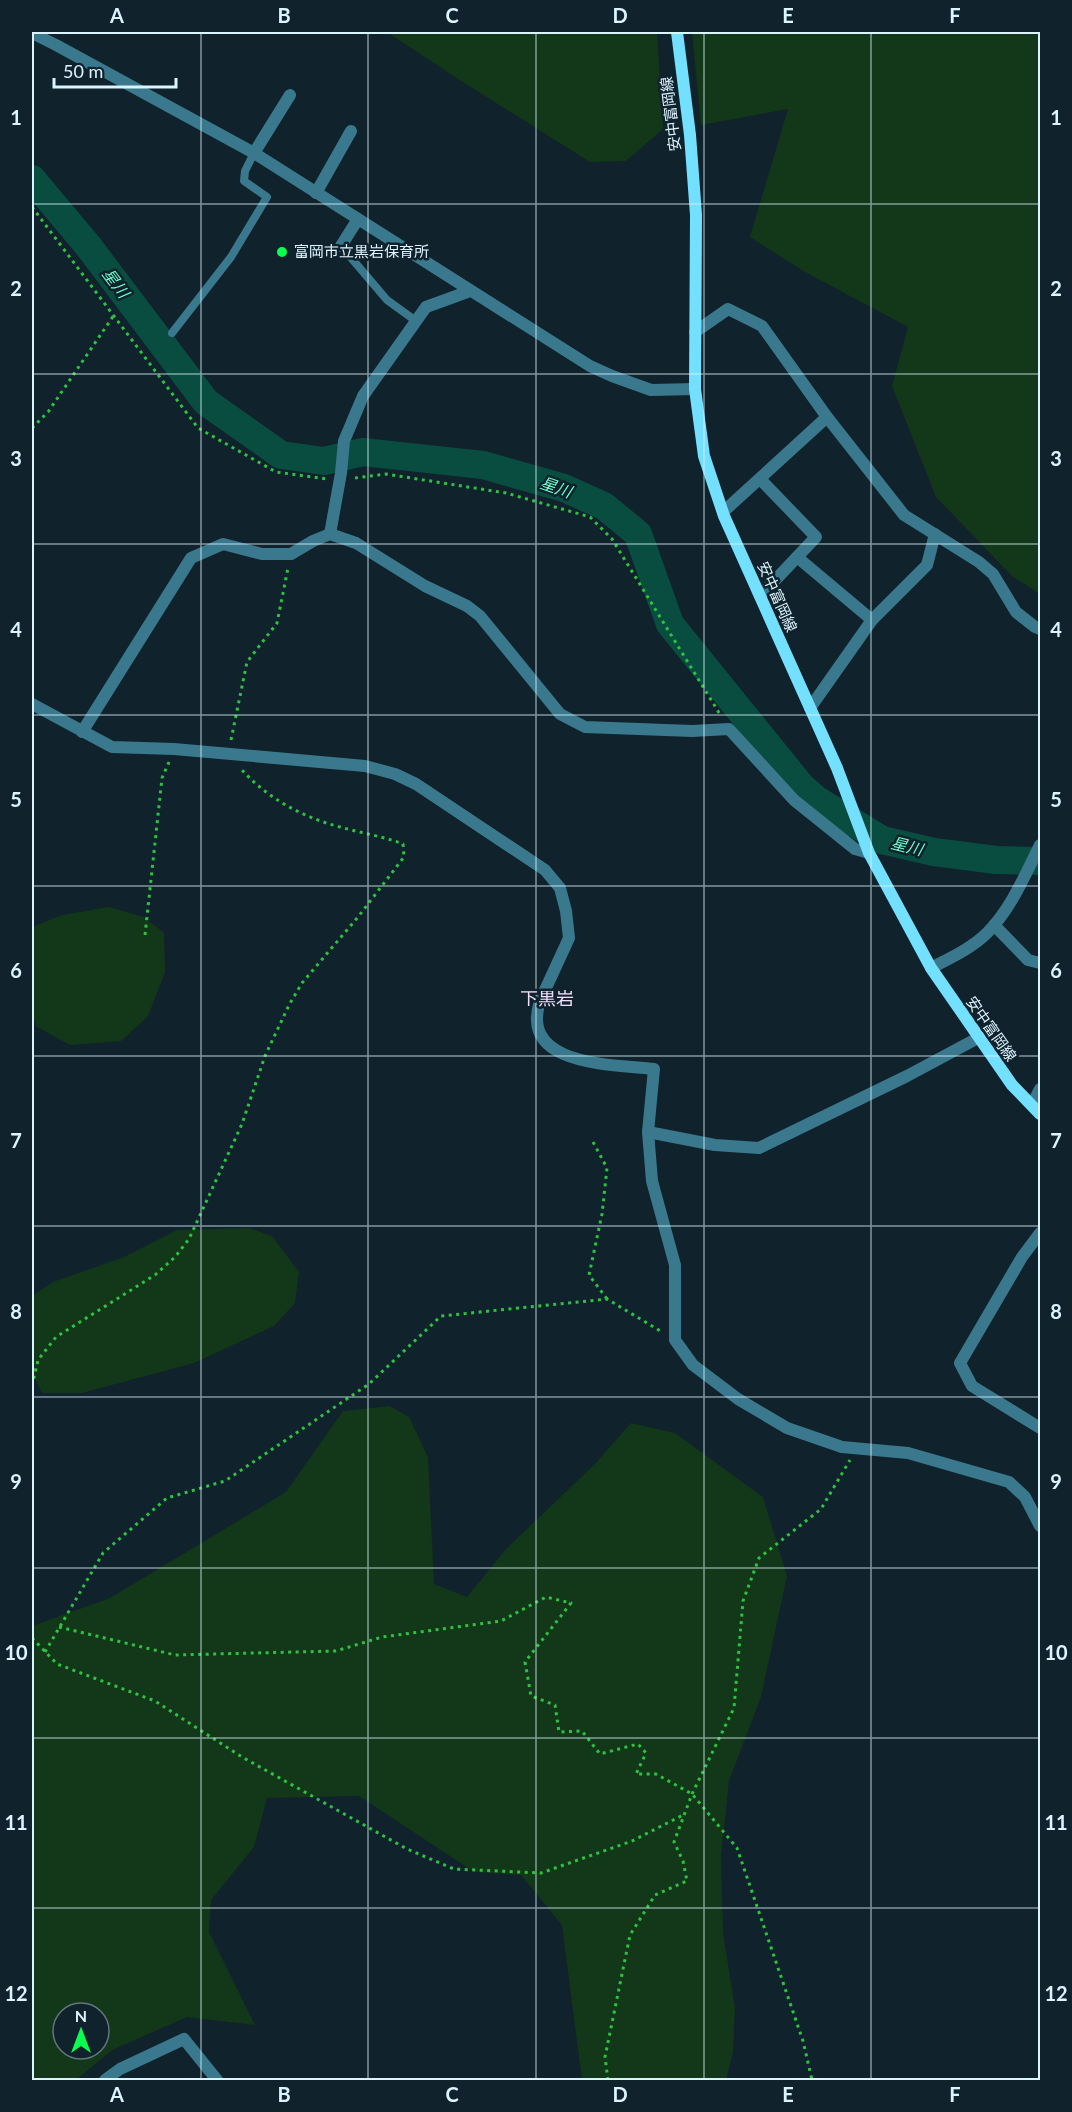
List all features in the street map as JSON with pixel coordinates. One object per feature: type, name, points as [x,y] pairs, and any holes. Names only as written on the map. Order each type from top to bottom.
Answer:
[{"type":"main road","name":"安中富岡線","points":[[677,32],[690,135],[696,215],[695,389],[704,456],[723,512],[837,768],[868,849],[931,968],[1012,1085],[1036,1110]]},
{"type":"street","points":[[32,33],[254,153],[591,366],[651,390],[695,389]]},
{"type":"street","points":[[254,153],[290,95]]},
{"type":"street","points":[[316,193],[351,131]]},
{"type":"street","points":[[340,246],[358,219]]},
{"type":"street","points":[[330,534],[344,441],[363,396],[426,307],[470,291]]},
{"type":"street","points":[[695,332],[728,309],[762,326],[827,417],[904,515],[986,568],[993,574],[1016,612],[1041,629]]},
{"type":"street","points":[[723,512],[827,417]]},
{"type":"street","points":[[760,479],[816,537],[760,596]]},
{"type":"street","points":[[82,732],[191,558],[223,544],[262,554],[291,554],[313,540],[330,534],[356,543],[424,586],[467,606],[480,616],[560,714],[585,727],[692,731],[729,729],[794,800],[855,849],[868,849]]},
{"type":"street","points":[[810,708],[872,620],[927,565],[935,534]]},
{"type":"street","points":[[797,557],[872,620]]},
{"type":"street","points":[[32,704],[112,747],[174,749],[365,766],[395,774],[416,784],[545,870],[560,888],[570,938],[540,1001],[538,1029],[550,1046],[560,1054],[577,1060],[654,1069],[648,1132],[652,1181],[675,1265],[675,1340],[693,1365],[738,1400],[787,1428],[842,1447],[908,1453],[1009,1482],[1025,1497],[1041,1526]]},
{"type":"street","points":[[931,968],[986,934],[1003,914],[1041,845]]},
{"type":"street","points":[[994,925],[1028,960],[1041,963]]},
{"type":"street","points":[[648,1132],[716,1145],[759,1148],[907,1076],[978,1038]]},
{"type":"street","points":[[1036,1110],[1041,1089]]},
{"type":"street","points":[[1040,1428],[972,1386],[960,1363],[1022,1257],[1041,1233]]},
{"type":"street","points":[[114,2078],[120,2068],[184,2039],[217,2080]]},
{"type":"lane","points":[[172,333],[231,257],[267,197],[244,182],[245,171],[254,153]]},
{"type":"lane","points":[[340,246],[387,300],[416,321]]},
{"type":"path","points":[[32,207],[198,428],[276,472],[340,477],[386,474],[506,494],[590,517],[612,539],[729,729]]},
{"type":"path","points":[[32,428],[48,412],[114,315]]},
{"type":"path","points":[[32,1386],[38,1360],[56,1337],[155,1275],[176,1257],[189,1239],[242,1124],[265,1056],[289,1005],[302,983],[358,917],[404,857],[403,844],[337,826],[284,806],[253,783],[229,754],[247,662],[278,623],[291,554]]},
{"type":"path","points":[[145,935],[162,778],[174,749]]},
{"type":"path","points":[[593,1142],[607,1168],[602,1214],[589,1275],[607,1299],[675,1340]]},
{"type":"path","points":[[45,1652],[103,1553],[167,1498],[225,1481],[369,1384],[441,1316],[607,1299]]},
{"type":"path","points":[[608,2080],[605,2057],[630,1935],[655,1895],[687,1881],[683,1861],[674,1842],[692,1794],[734,1708],[743,1601],[759,1558],[821,1509],[857,1448]]},
{"type":"path","points":[[59,1627],[175,1655],[336,1651],[382,1637],[501,1621],[546,1597],[571,1603],[525,1662],[531,1696],[555,1705],[559,1732],[582,1731],[600,1754],[638,1744],[646,1753],[636,1774],[656,1774],[692,1794],[737,1848],[803,2041],[812,2080]]},
{"type":"path","points":[[32,1638],[57,1664],[155,1701],[242,1757],[407,1849],[454,1869],[541,1873],[632,1841],[685,1814]]},
{"type":"green space","points":[[387,32],[657,32],[663,129],[626,161],[590,162]]},
{"type":"green space","points":[[692,32],[1040,32],[1040,594],[1012,576],[936,497],[892,386],[908,327],[805,272],[750,237],[788,109],[701,125]]},
{"type":"green space","points":[[109,907],[144,917],[164,933],[165,972],[148,1016],[121,1041],[70,1045],[37,1027],[32,1015],[32,927],[62,915]]},
{"type":"green space","points":[[249,1228],[272,1236],[299,1272],[295,1303],[274,1326],[194,1363],[82,1393],[42,1393],[32,1373],[32,1296],[53,1282],[124,1257],[177,1230]]},
{"type":"green space","points":[[390,1406],[409,1417],[428,1457],[434,1584],[467,1597],[506,1549],[595,1464],[631,1423],[675,1433],[763,1497],[787,1576],[761,1697],[729,1781],[721,1856],[723,1932],[735,2009],[733,2052],[726,2080],[582,2080],[562,1925],[521,1875],[474,1872],[359,1796],[267,1798],[254,1847],[211,1900],[209,1932],[255,2025],[187,2017],[111,2051],[111,2001],[51,2001],[51,2061],[99,2061],[76,2080],[32,2080],[32,1626],[110,1598],[286,1492],[343,1411]]},
{"type":"waterway","name":"星川","points":[[32,179],[89,247],[206,402],[281,455],[324,461],[363,452],[483,465],[564,488],[604,506],[638,534],[670,624],[801,786],[817,800],[882,840],[934,852],[996,860],[1040,861]]},
{"type":"place","name":"富岡市立黒岩保育所","points":[[282,252]]},
{"type":"district","name":"下黒岩","points":[[547,999]]}]
